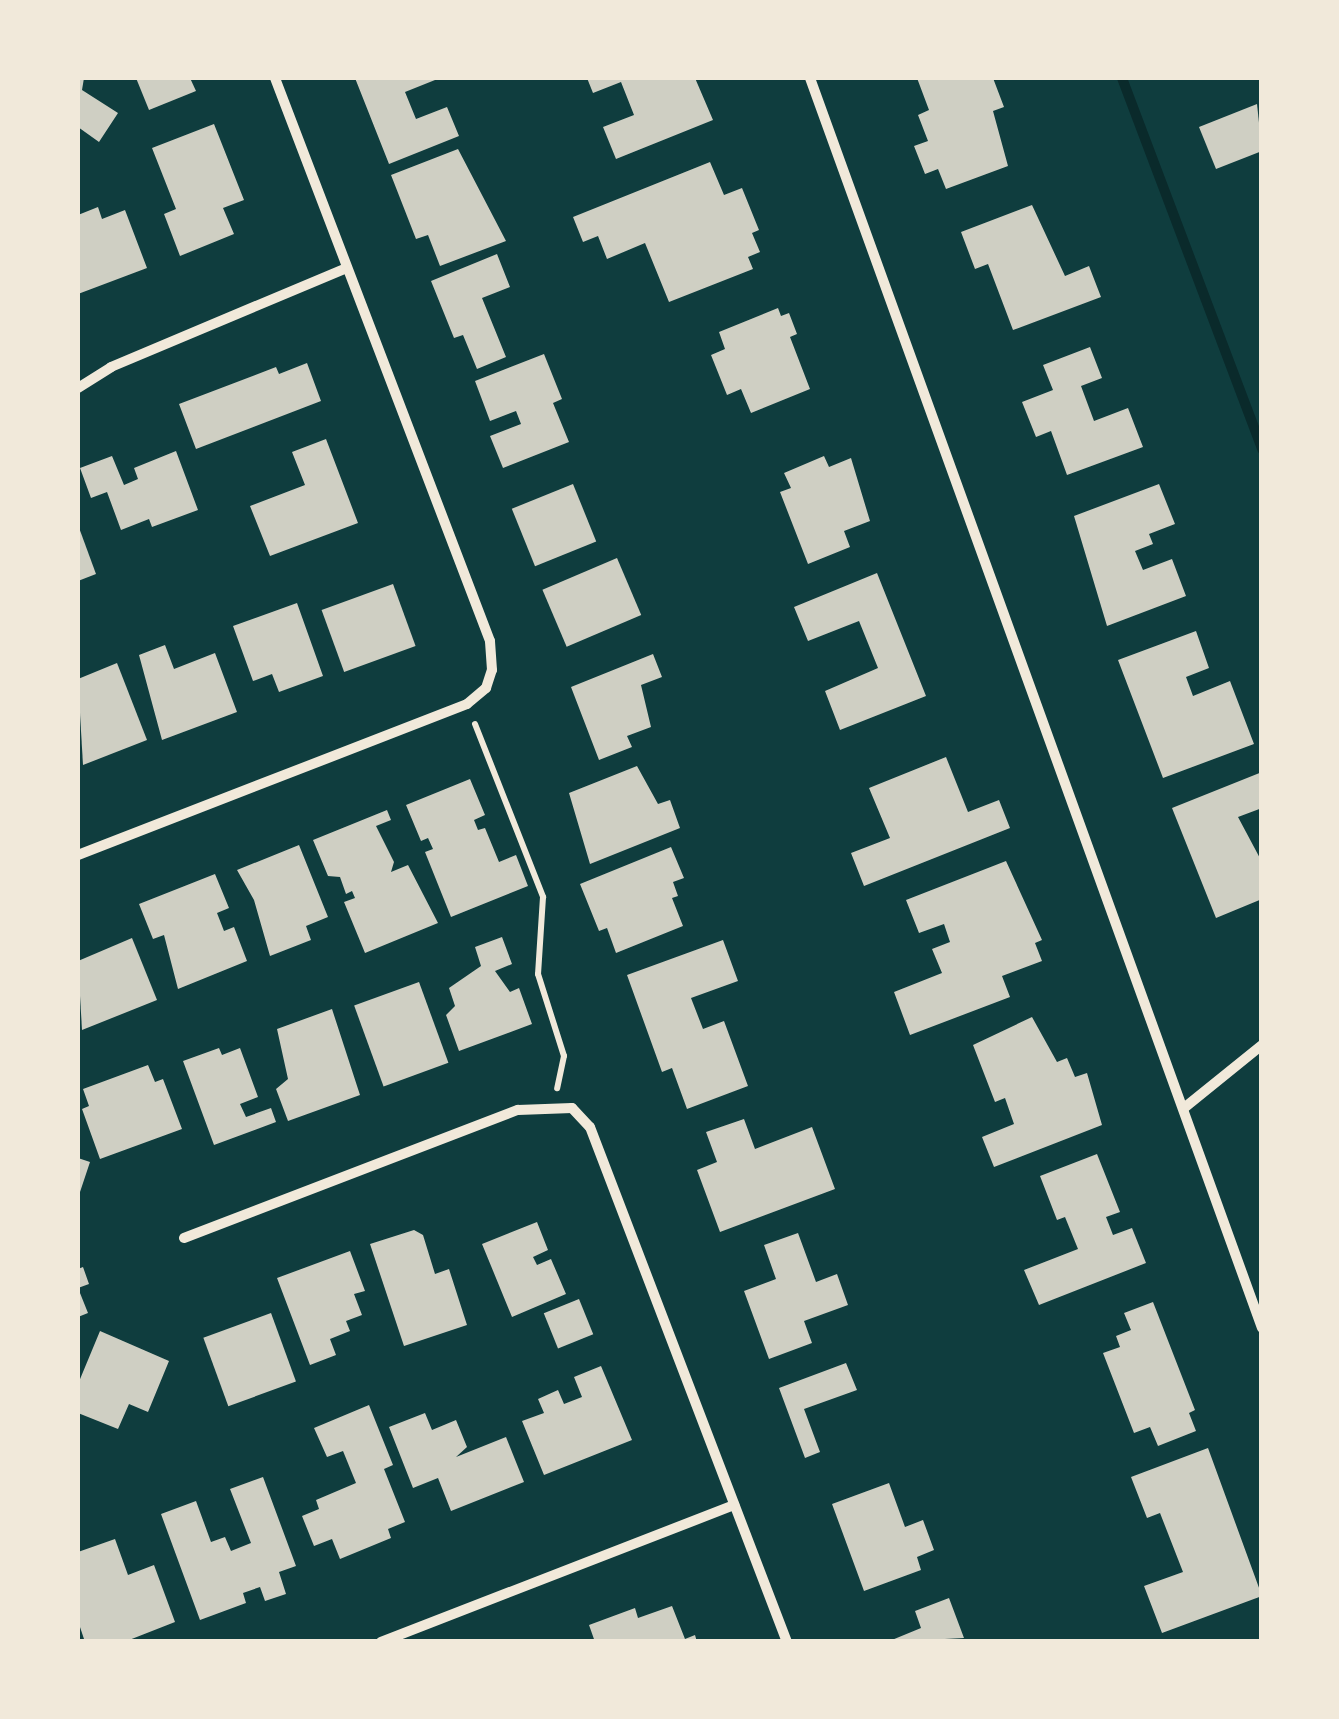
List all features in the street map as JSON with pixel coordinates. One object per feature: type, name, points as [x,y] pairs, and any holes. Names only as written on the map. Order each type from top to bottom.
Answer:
[{"type":"street","points":[[78,855],[467,704],[486,688],[490,641],[275,78]]},
{"type":"street","points":[[810,78],[1262,1328]]},
{"type":"street","points":[[78,388],[110,367],[347,268]]},
{"type":"street","points":[[1184,1108],[1262,1046]]},
{"type":"street","points":[[184,1238],[518,1110],[554,1104],[572,1108],[590,1127],[787,1642]]},
{"type":"street","points":[[381,1642],[734,1505]]},
{"type":"path","points":[[467,704],[543,897],[538,974],[564,1056],[554,1104]]},
{"type":"building","points":[[78,78],[84,78],[82,90],[118,113],[99,142],[78,127]]},
{"type":"building","points":[[136,78],[190,78],[196,91],[149,110]]},
{"type":"building","points":[[355,78],[440,78],[405,92],[416,119],[447,107],[459,136],[389,164]]},
{"type":"building","points":[[587,78],[695,78],[713,120],[616,159],[603,127],[634,115],[621,82],[593,93]]},
{"type":"building","points":[[917,78],[993,78],[1004,107],[993,111],[1008,166],[946,189],[938,169],[925,174],[914,146],[928,141],[918,115],[929,110]]},
{"type":"building","points":[[1257,104],[1262,151],[1216,169],[1199,127]]},
{"type":"building","points":[[214,124],[244,200],[223,208],[234,234],[180,256],[164,214],[176,209],[152,148]]},
{"type":"building","points":[[458,149],[506,241],[440,266],[428,235],[416,239],[391,175]]},
{"type":"building","points":[[710,162],[724,195],[742,188],[759,230],[752,233],[760,252],[748,257],[753,269],[669,302],[645,243],[607,259],[598,236],[583,242],[573,217]]},
{"type":"building","points":[[1032,205],[1065,276],[1089,266],[1101,297],[1013,330],[988,264],[975,269],[961,232]]},
{"type":"building","points":[[98,207],[102,219],[125,210],[147,268],[78,294],[78,215]]},
{"type":"building","points":[[497,254],[510,287],[482,298],[506,357],[477,369],[463,335],[454,338],[431,281]]},
{"type":"building","points":[[778,308],[781,316],[789,313],[797,334],[790,337],[810,389],[751,413],[741,389],[727,395],[711,355],[725,349],[719,332]]},
{"type":"building","points":[[1090,347],[1102,378],[1081,386],[1094,421],[1128,408],[1143,447],[1067,475],[1051,431],[1036,437],[1022,402],[1053,390],[1043,365]]},
{"type":"building","points":[[544,354],[562,399],[553,403],[569,442],[503,468],[490,436],[521,424],[516,411],[490,421],[475,381]]},
{"type":"building","points":[[307,363],[321,401],[196,449],[179,404],[276,367],[279,374]]},
{"type":"building","points":[[326,439],[358,523],[270,556],[250,506],[305,485],[292,452]]},
{"type":"building","points":[[176,451],[198,510],[152,527],[149,519],[121,530],[107,492],[91,498],[80,468],[112,456],[124,485],[138,479],[134,468]]},
{"type":"building","points":[[824,456],[829,467],[851,458],[870,521],[844,531],[850,547],[808,564],[780,492],[791,488],[784,473]]},
{"type":"building","points":[[573,484],[596,541],[535,566],[512,509]]},
{"type":"building","points":[[1159,484],[1175,524],[1149,534],[1153,544],[1135,551],[1143,570],[1172,559],[1186,596],[1107,626],[1074,516]]},
{"type":"building","points":[[78,525],[96,574],[78,581]]},
{"type":"building","points":[[617,558],[641,615],[567,647],[542,590]]},
{"type":"building","points":[[877,573],[926,696],[840,730],[825,691],[878,668],[859,621],[808,641],[794,607]]},
{"type":"building","points":[[393,584],[416,646],[344,672],[322,610]]},
{"type":"building","points":[[297,603],[323,676],[279,692],[272,674],[253,681],[233,626]]},
{"type":"building","points":[[1196,631],[1209,668],[1186,677],[1193,696],[1230,681],[1254,744],[1163,778],[1118,660]]},
{"type":"building","points":[[165,645],[174,669],[215,653],[237,712],[162,740],[139,655]]},
{"type":"building","points":[[653,654],[662,677],[641,685],[651,727],[627,736],[632,747],[599,760],[571,687]]},
{"type":"building","points":[[117,663],[147,740],[83,765],[78,679]]},
{"type":"building","points":[[946,757],[968,812],[999,800],[1010,828],[864,886],[851,853],[890,838],[869,788]]},
{"type":"building","points":[[637,766],[658,804],[670,800],[680,828],[590,864],[569,793]]},
{"type":"building","points":[[1262,772],[1262,808],[1238,817],[1262,862],[1262,899],[1216,918],[1172,808]]},
{"type":"building","points":[[470,779],[485,815],[474,820],[478,830],[485,828],[499,862],[516,855],[528,886],[451,917],[425,852],[433,849],[428,838],[421,841],[406,805]]},
{"type":"building","points":[[387,810],[391,820],[376,826],[394,862],[391,872],[408,865],[438,923],[365,953],[344,902],[355,898],[352,891],[346,894],[340,877],[328,876],[313,840]]},
{"type":"building","points":[[299,845],[328,917],[306,926],[311,940],[270,956],[254,900],[237,870]]},
{"type":"building","points":[[671,847],[684,878],[673,882],[678,896],[672,898],[683,926],[616,953],[607,928],[599,931],[580,884]]},
{"type":"building","points":[[1006,861],[1042,940],[1035,943],[1042,961],[1002,976],[1010,997],[910,1035],[894,992],[942,973],[932,949],[950,942],[944,924],[919,933],[906,900]]},
{"type":"building","points":[[215,874],[229,908],[217,913],[224,931],[234,927],[247,961],[178,989],[164,935],[153,939],[139,904]]},
{"type":"building","points":[[502,937],[512,964],[495,971],[510,992],[519,988],[532,1024],[459,1051],[446,1015],[455,1006],[449,988],[481,966],[475,947]]},
{"type":"building","points":[[132,938],[157,1000],[82,1030],[78,961]]},
{"type":"building","points":[[723,940],[738,981],[691,998],[703,1029],[724,1021],[748,1086],[687,1109],[672,1068],[662,1072],[627,975]]},
{"type":"building","points":[[419,982],[448,1063],[384,1086],[354,1006]]},
{"type":"building","points":[[332,1009],[360,1095],[288,1121],[276,1089],[288,1079],[277,1029]]},
{"type":"building","points":[[1032,1017],[1057,1062],[1067,1058],[1075,1077],[1087,1073],[1102,1125],[994,1167],[982,1137],[1014,1124],[1005,1098],[995,1102],[973,1045]]},
{"type":"building","points":[[219,1048],[222,1055],[240,1048],[258,1097],[240,1104],[246,1117],[271,1108],[276,1122],[214,1145],[183,1061]]},
{"type":"building","points":[[148,1065],[155,1082],[163,1079],[182,1129],[100,1159],[82,1109],[89,1106],[83,1089]]},
{"type":"building","points":[[744,1119],[755,1149],[812,1127],[835,1189],[720,1232],[697,1170],[717,1162],[706,1132]]},
{"type":"building","points":[[1097,1154],[1120,1212],[1106,1217],[1113,1235],[1132,1228],[1146,1263],[1039,1305],[1024,1270],[1078,1249],[1065,1217],[1057,1220],[1040,1176]]},
{"type":"building","points":[[78,1158],[90,1162],[78,1198]]},
{"type":"building","points":[[537,1222],[548,1250],[533,1257],[537,1265],[551,1259],[566,1294],[512,1317],[482,1244]]},
{"type":"building","points":[[414,1230],[423,1235],[435,1274],[449,1269],[467,1325],[404,1346],[370,1244]]},
{"type":"building","points":[[798,1233],[816,1282],[837,1274],[848,1305],[804,1321],[812,1343],[769,1359],[744,1291],[776,1279],[764,1245]]},
{"type":"building","points":[[350,1251],[365,1291],[354,1294],[362,1315],[346,1321],[350,1331],[330,1339],[336,1355],[310,1365],[277,1278]]},
{"type":"building","points":[[83,1267],[89,1284],[78,1288],[78,1269]]},
{"type":"building","points":[[78,1288],[88,1313],[78,1317]]},
{"type":"building","points":[[579,1299],[593,1334],[558,1348],[544,1313]]},
{"type":"building","points":[[1153,1302],[1195,1410],[1189,1413],[1196,1431],[1158,1446],[1150,1427],[1134,1433],[1103,1353],[1120,1347],[1116,1336],[1131,1330],[1124,1313]]},
{"type":"building","points":[[271,1313],[296,1382],[228,1406],[203,1338]]},
{"type":"building","points":[[100,1331],[169,1361],[148,1412],[129,1404],[118,1429],[78,1413],[78,1384]]},
{"type":"building","points":[[846,1363],[857,1390],[804,1409],[820,1452],[805,1458],[779,1388]]},
{"type":"building","points":[[601,1366],[632,1440],[544,1475],[522,1421],[544,1413],[538,1399],[558,1390],[564,1404],[582,1397],[574,1377]]},
{"type":"building","points":[[369,1405],[393,1465],[384,1469],[405,1522],[388,1529],[391,1538],[340,1559],[332,1539],[314,1546],[302,1516],[319,1509],[316,1500],[356,1483],[343,1451],[327,1457],[314,1428]]},
{"type":"building","points":[[425,1413],[432,1430],[456,1420],[467,1447],[456,1457],[506,1437],[524,1482],[451,1511],[438,1478],[413,1488],[389,1427]]},
{"type":"building","points":[[1208,1448],[1262,1596],[1162,1633],[1144,1586],[1183,1572],[1160,1513],[1147,1518],[1131,1477]]},
{"type":"building","points":[[263,1477],[296,1566],[279,1572],[286,1594],[265,1601],[260,1587],[243,1593],[246,1603],[200,1620],[161,1514],[196,1501],[211,1542],[225,1537],[231,1551],[251,1543],[230,1489]]},
{"type":"building","points":[[889,1483],[905,1527],[923,1520],[934,1550],[917,1557],[921,1570],[864,1591],[832,1504]]},
{"type":"building","points":[[115,1539],[128,1575],[154,1565],[175,1622],[124,1642],[85,1642],[78,1621],[78,1552]]},
{"type":"building","points":[[949,1598],[964,1638],[887,1642],[921,1628],[915,1611]]},
{"type":"building","points":[[672,1606],[685,1639],[695,1635],[697,1642],[595,1642],[589,1625],[635,1608],[638,1618]]},
{"type":"waterway","points":[[1122,78],[1262,449]]}]
